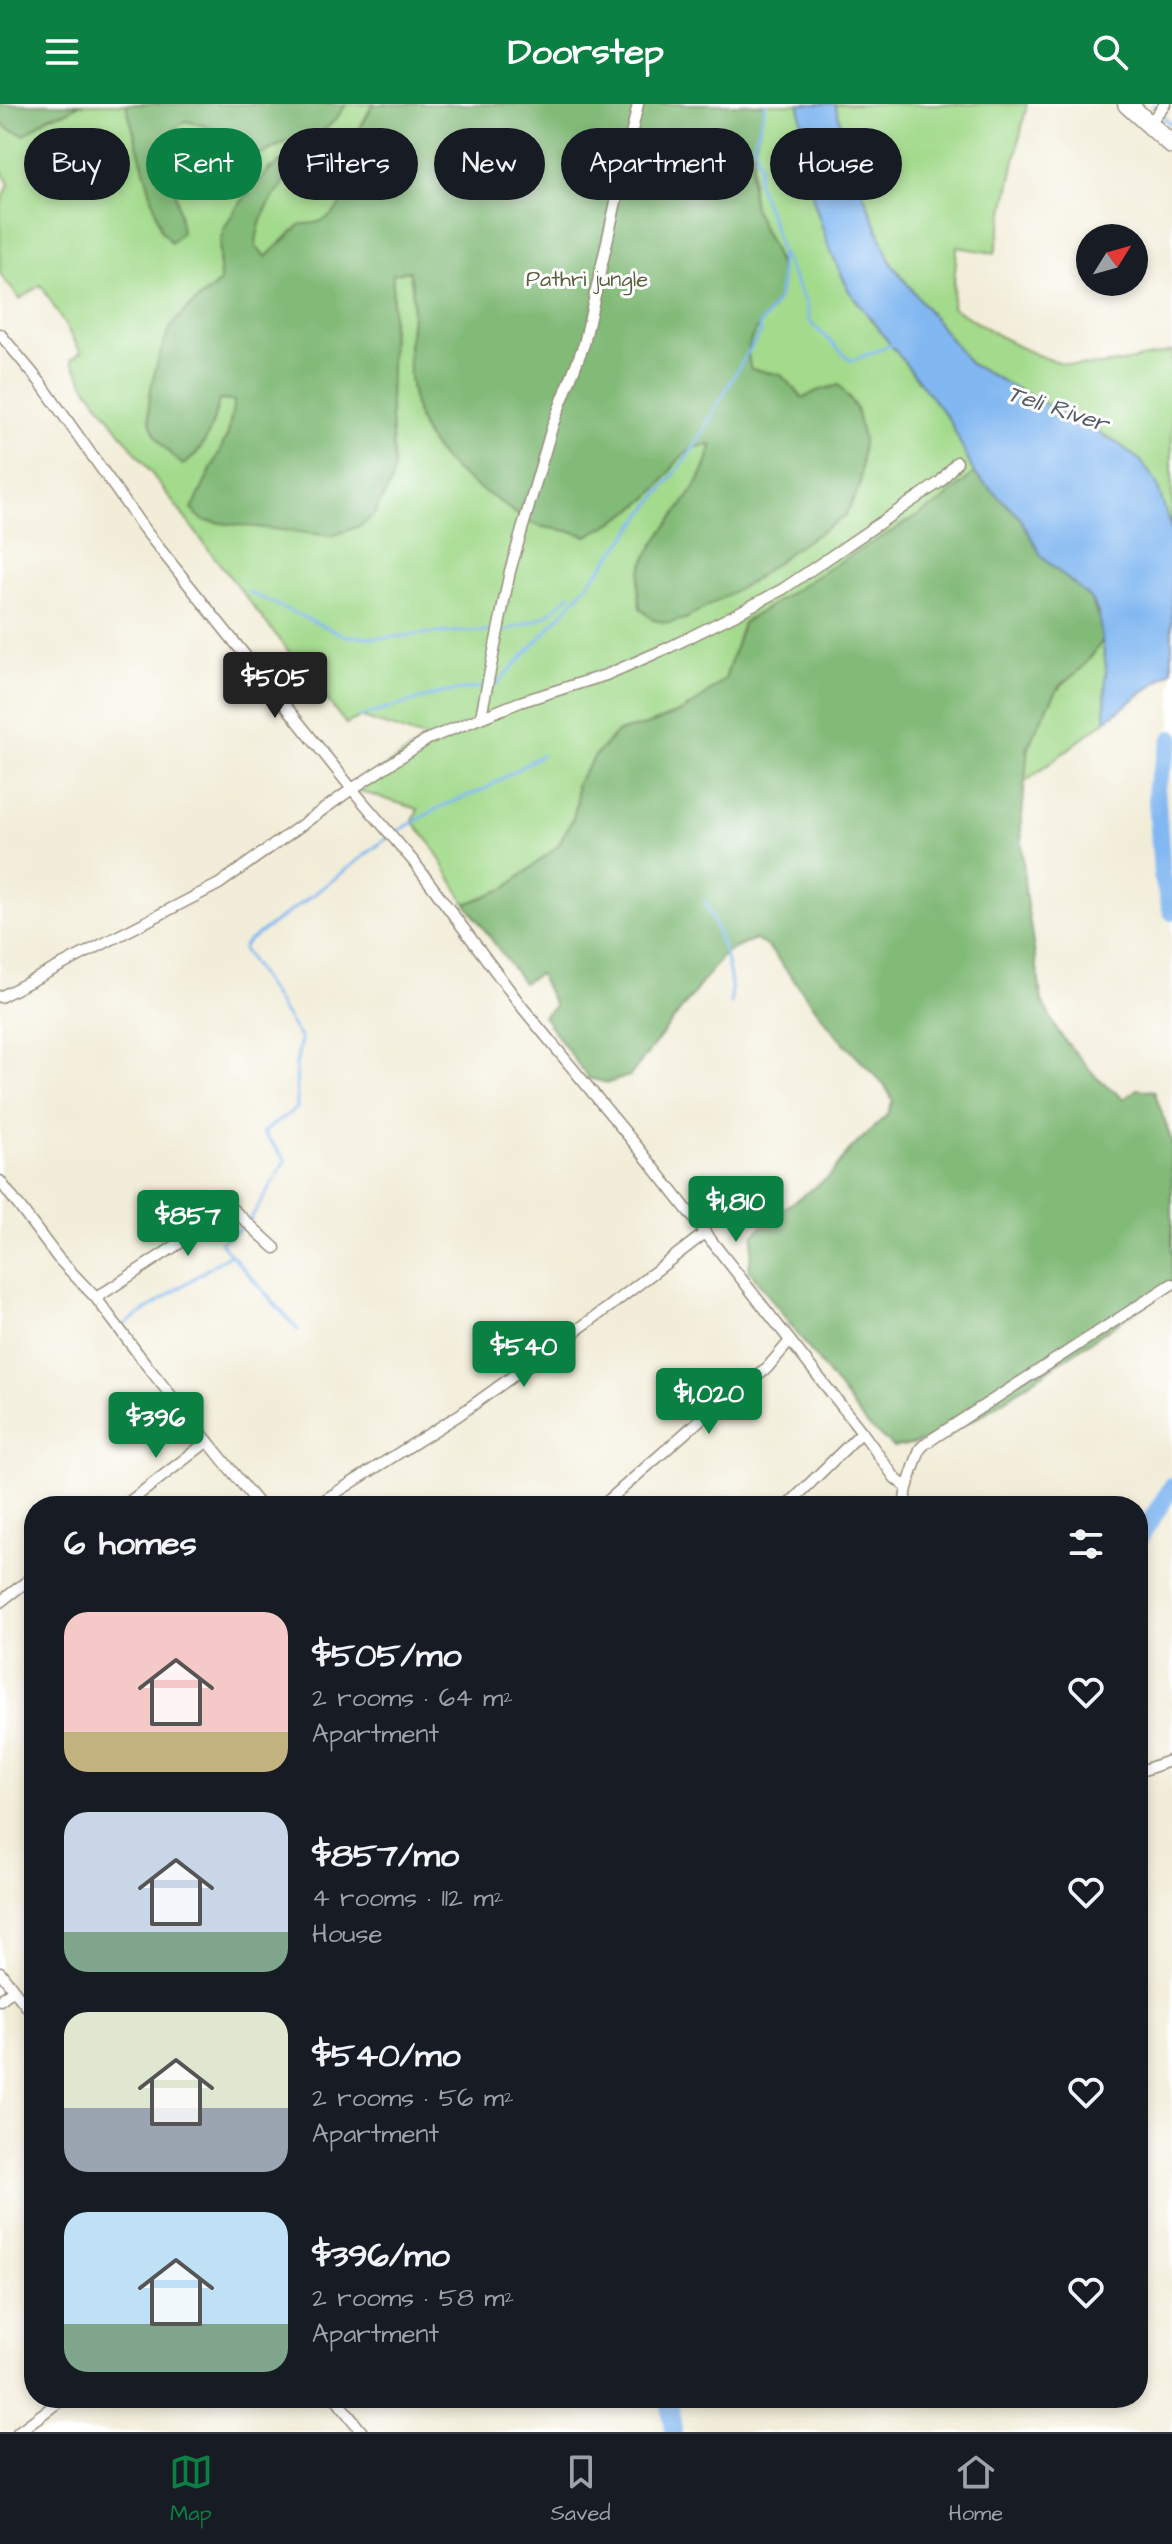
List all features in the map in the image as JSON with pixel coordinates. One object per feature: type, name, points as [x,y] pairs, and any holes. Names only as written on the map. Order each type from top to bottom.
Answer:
[{"type":"highway","points":[[1127,104],[1172,145]]},
{"type":"street","points":[[481,716],[510,571],[553,424],[584,344],[638,104]]},
{"type":"street","points":[[1149,124],[1165,104]]},
{"type":"street","points":[[0,334],[40,382],[144,529],[414,862],[522,1007],[705,1233],[895,1478],[907,1488]]},
{"type":"street","points":[[0,997],[219,884],[428,739],[481,716],[606,675],[670,647],[783,589],[940,482],[957,462]]},
{"type":"street","points":[[0,1181],[58,1258],[96,1298],[252,1496]]},
{"type":"street","points":[[96,1298],[195,1233],[228,1205],[275,1248]]},
{"type":"street","points":[[330,1496],[459,1415],[705,1233]]},
{"type":"street","points":[[906,1496],[920,1449],[926,1443],[1172,1284]]},
{"type":"street","points":[[613,1496],[733,1391],[767,1368],[790,1341]]},
{"type":"street","points":[[797,1496],[862,1432]]},
{"type":"street","points":[[137,1496],[208,1441]]},
{"type":"street","points":[[0,1602],[24,1584]]},
{"type":"street","points":[[1148,1768],[1172,1760]]},
{"type":"street","points":[[0,1972],[24,2002]]},
{"type":"street","points":[[0,2000],[13,1990]]},
{"type":"street","points":[[18,2432],[50,2408]]},
{"type":"street","points":[[343,2408],[362,2432]]},
{"type":"green space","points":[[0,104],[79,104],[67,112],[50,116],[34,128],[24,128],[24,135],[8,129],[0,120]]},
{"type":"green space","points":[[79,104],[126,104],[146,176],[146,200],[153,200],[161,230],[174,200],[249,200],[219,249],[220,282],[195,302],[215,415],[218,400],[235,401],[228,434],[192,510],[394,467],[390,403],[393,273],[409,271],[413,294],[409,351],[411,388],[423,428],[432,445],[458,473],[528,522],[587,536],[639,504],[663,481],[681,456],[695,445],[711,445],[701,476],[640,573],[685,619],[752,581],[845,516],[860,486],[863,440],[856,409],[849,396],[803,398],[781,375],[750,369],[746,354],[750,338],[778,300],[775,253],[754,209],[753,200],[754,144],[766,104],[799,104],[803,128],[770,128],[770,200],[814,200],[828,245],[849,291],[950,421],[974,473],[941,502],[743,623],[725,679],[682,711],[650,724],[617,732],[595,756],[576,784],[577,802],[573,818],[558,846],[506,888],[466,904],[431,844],[413,821],[418,809],[352,789],[427,739],[360,717],[346,724],[212,554],[88,389],[71,360],[81,352],[41,285],[20,299],[0,274],[0,206],[9,184],[0,168],[0,120],[8,129],[24,135],[24,200],[130,200],[130,128],[34,128],[50,116],[67,112]]},
{"type":"green space","points":[[126,104],[346,104],[326,128],[278,128],[278,146],[262,154],[262,128],[209,128],[186,121],[176,128],[146,128],[146,176]]},
{"type":"green space","points":[[346,104],[373,104],[360,128],[320,128],[342,111]]},
{"type":"green space","name":"Pathri jungle","points":[[373,104],[766,104],[754,151],[754,128],[561,128],[561,200],[753,200],[774,252],[781,281],[775,305],[750,343],[748,355],[751,369],[781,375],[803,398],[839,385],[856,409],[863,440],[860,486],[845,516],[752,581],[685,619],[669,623],[653,620],[640,608],[639,577],[654,544],[699,480],[711,445],[690,450],[644,501],[587,536],[528,522],[458,473],[432,445],[423,428],[411,388],[409,351],[413,294],[409,271],[393,274],[390,403],[394,468],[391,483],[373,516],[360,526],[331,536],[204,521],[192,510],[228,434],[234,401],[219,400],[207,437],[191,460],[183,465],[170,454],[154,433],[149,411],[152,384],[165,339],[179,317],[220,282],[220,249],[224,229],[243,200],[262,200],[262,178],[278,164],[278,192],[262,217],[257,236],[256,247],[266,257],[301,224],[320,222],[329,217],[341,204],[340,200],[418,200],[418,128],[359,128]]},
{"type":"green space","points":[[835,104],[1027,104],[995,253],[957,247],[952,307],[1011,342],[1058,362],[1098,365],[1172,351],[1172,531],[1115,441],[970,364],[891,263],[866,200],[902,200],[902,128],[842,128]]},
{"type":"green space","points":[[186,121],[211,128],[175,128]]},
{"type":"green space","points":[[278,146],[278,170],[270,167],[262,180],[262,154]]},
{"type":"green space","points":[[278,192],[278,200],[340,200],[341,204],[331,217],[289,235],[266,257],[255,247],[256,236]]},
{"type":"green space","points":[[153,200],[177,200],[182,232],[171,243],[161,230]]},
{"type":"green space","points":[[974,473],[1020,517],[1042,557],[1090,598],[1102,627],[1101,643],[1082,668],[1058,688],[1028,745],[1021,828],[1025,892],[1042,1001],[1057,1030],[1097,1078],[1124,1099],[1137,1089],[1154,1091],[1172,1142],[1172,1286],[985,1413],[929,1439],[893,1447],[866,1424],[749,1270],[753,1235],[777,1213],[829,1177],[850,1150],[887,1115],[893,1100],[885,1086],[838,1037],[769,948],[755,939],[725,953],[630,1076],[608,1083],[588,1078],[543,1016],[555,1006],[539,974],[523,983],[466,904],[506,888],[558,846],[573,818],[577,802],[576,784],[595,756],[617,732],[650,724],[682,711],[725,679],[743,623],[941,502]]},
{"type":"green space","points":[[1102,627],[1106,667],[1105,721],[1024,783],[1030,746],[1043,713],[1057,691],[1092,656]]},
{"type":"water","points":[[799,104],[835,104],[842,128],[803,128]]},
{"type":"water","points":[[814,200],[866,200],[891,263],[970,364],[1115,441],[1141,461],[1156,482],[1172,531],[1172,671],[1105,721],[1106,667],[1098,612],[1090,598],[1042,557],[1020,517],[974,473],[950,421],[849,291],[828,245]]},
{"type":"waterway","points":[[495,685],[591,580],[684,462],[761,332],[759,326],[778,300],[780,250],[757,182],[760,166],[754,144],[766,104]]},
{"type":"waterway","points":[[1164,118],[1172,125]]},
{"type":"waterway","points":[[782,254],[806,304],[810,322],[851,361],[894,344]]},
{"type":"waterway","points":[[248,592],[346,636],[383,638],[489,631]]},
{"type":"waterway","points":[[506,631],[545,617],[571,594]]},
{"type":"waterway","points":[[360,717],[441,693],[482,687]]},
{"type":"waterway","name":"Teli River","points":[[1172,739],[1156,786],[1162,875],[1172,912]]},
{"type":"waterway","points":[[298,1330],[220,1242],[248,1223],[286,1160],[263,1132],[297,1108],[296,1065],[301,1039],[243,949],[246,943],[391,835],[442,806],[485,789],[541,755]]},
{"type":"waterway","points":[[705,901],[728,964],[731,1004]]},
{"type":"waterway","points":[[125,1324],[230,1254]]},
{"type":"waterway","name":"Teli River","points":[[1148,1524],[1172,1487]]},
{"type":"waterway","name":"Teli River","points":[[670,2408],[673,2432]]}]
